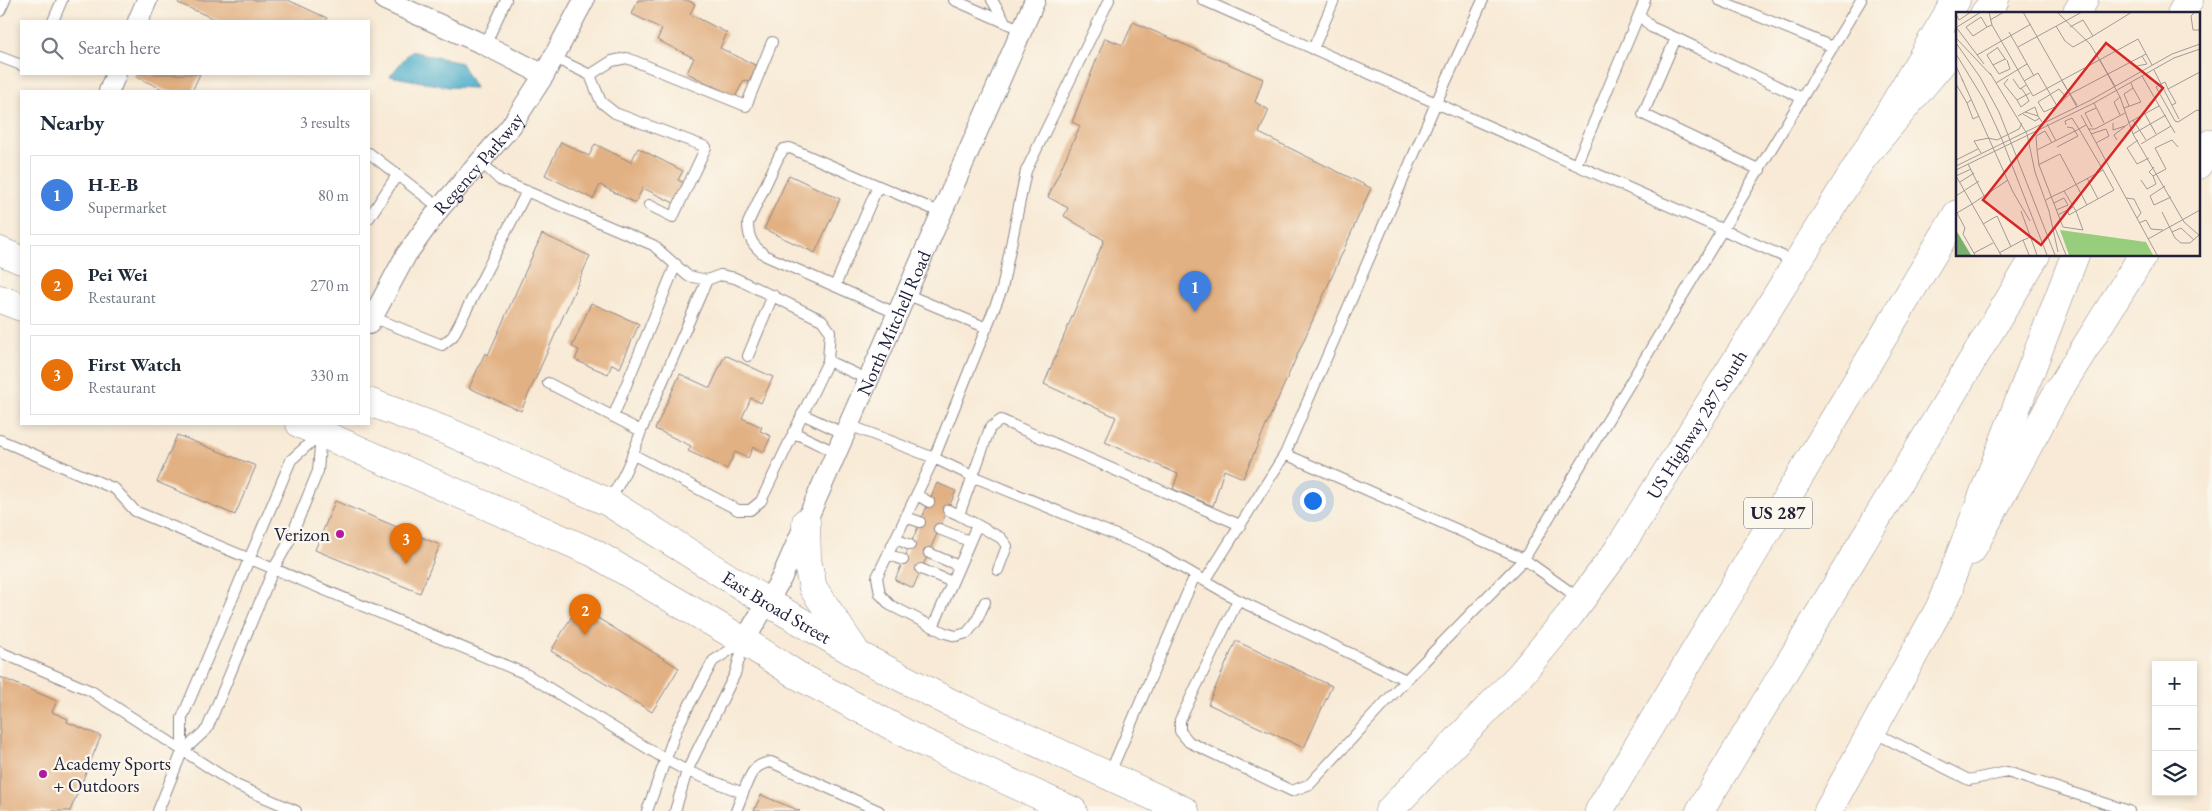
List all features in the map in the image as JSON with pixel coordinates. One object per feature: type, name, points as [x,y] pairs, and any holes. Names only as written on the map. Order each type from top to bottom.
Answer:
[{"type":"main road","name":"US Highway 287 South","points":[[1389,811],[1520,675],[1581,600],[1618,550],[1861,160],[1956,0]]},
{"type":"main road","points":[[1986,12],[1995,0]]},
{"type":"main road","points":[[2077,12],[2084,0]]},
{"type":"main road","points":[[2182,12],[2189,0]]},
{"type":"main road","points":[[1861,160],[1956,47]]},
{"type":"main road","points":[[2200,162],[2212,143]]},
{"type":"main road","name":"US 287","points":[[1599,811],[1956,216]]},
{"type":"main road","points":[[0,251],[20,260]]},
{"type":"main road","points":[[1700,811],[2035,256]]},
{"type":"main road","points":[[1939,610],[2075,256]]},
{"type":"main road","points":[[1828,811],[2058,391],[2141,256]]},
{"type":"main road","points":[[0,298],[20,307]]},
{"type":"main road","name":"East Broad Street","points":[[370,402],[449,432],[608,502],[767,602],[860,656],[948,702],[1185,811]]},
{"type":"main road","points":[[315,427],[594,553],[744,641],[797,675],[918,740],[1073,811]]},
{"type":"main road","points":[[806,522],[807,559],[813,588],[828,613],[860,656]]},
{"type":"street","points":[[138,20],[147,0]]},
{"type":"street","points":[[385,0],[485,45],[544,75]]},
{"type":"street","name":"Regency Parkway","points":[[370,320],[406,255],[440,208],[511,126],[544,75],[584,0]]},
{"type":"street","name":"North Mitchell Road","points":[[744,641],[780,579],[837,453],[942,213],[1014,26],[1035,0]]},
{"type":"street","points":[[109,90],[116,75]]},
{"type":"lane","points":[[0,11],[5,0]]},
{"type":"lane","points":[[53,20],[62,0]]},
{"type":"lane","points":[[485,45],[506,0]]},
{"type":"lane","points":[[954,0],[1014,26]]},
{"type":"lane","points":[[992,0],[1014,26]]},
{"type":"lane","points":[[985,602],[976,622],[968,633],[956,636],[933,627],[890,605],[880,594],[877,577],[934,458],[1002,289],[1026,171],[1109,0]]},
{"type":"lane","points":[[1202,0],[1724,229],[1797,263]]},
{"type":"lane","points":[[1313,49],[1334,0]]},
{"type":"lane","points":[[1205,581],[1285,454],[1436,103],[1483,0]]},
{"type":"lane","points":[[1576,165],[1645,0]]},
{"type":"lane","points":[[1719,0],[1732,2],[1833,47]]},
{"type":"lane","points":[[1238,600],[1180,720],[1180,731],[1189,742],[1292,791],[1310,784],[1406,680],[1524,559],[1861,0]]},
{"type":"lane","points":[[1639,14],[1651,27],[1802,98]]},
{"type":"lane","points":[[1676,38],[1643,114],[1760,170]]},
{"type":"lane","points":[[590,75],[612,61],[627,58],[746,106],[772,42]]},
{"type":"lane","points":[[0,57],[20,65]]},
{"type":"lane","points":[[553,57],[590,75],[601,102],[615,113],[706,147],[673,217],[649,205]]},
{"type":"lane","points":[[898,314],[766,256],[752,245],[748,235],[748,223],[779,156],[784,149],[790,148],[942,213]]},
{"type":"lane","points":[[370,153],[440,208]]},
{"type":"lane","points":[[480,161],[500,180],[653,245],[688,276],[707,280],[720,276],[735,278],[822,320],[830,331],[828,361],[761,501],[750,510],[738,510],[634,455]]},
{"type":"lane","points":[[370,216],[397,175]]},
{"type":"lane","points":[[835,286],[878,186]]},
{"type":"lane","points":[[370,320],[442,345],[453,336],[527,191]]},
{"type":"lane","points":[[613,417],[676,264]]},
{"type":"lane","points":[[608,502],[617,490],[634,455],[641,431],[707,280]]},
{"type":"lane","points":[[906,294],[987,328]]},
{"type":"lane","points":[[748,356],[773,295]]},
{"type":"lane","points":[[828,361],[869,380]]},
{"type":"lane","points":[[548,383],[641,431]]},
{"type":"lane","points":[[802,414],[934,458],[972,476],[1150,549],[1238,600],[1406,680]]},
{"type":"lane","points":[[959,515],[990,428],[1000,420],[1240,525]]},
{"type":"lane","points":[[158,811],[182,752],[182,718],[291,460],[315,427]]},
{"type":"lane","points":[[182,752],[207,729],[274,568],[290,542],[318,471],[315,427]]},
{"type":"lane","points":[[793,432],[837,453]]},
{"type":"lane","points":[[0,440],[115,488],[135,511],[526,674],[664,759],[743,793]]},
{"type":"lane","points":[[1285,454],[1524,559],[1581,600]]},
{"type":"lane","points":[[917,495],[930,502]]},
{"type":"lane","points":[[948,510],[1002,538],[1007,546],[998,570]]},
{"type":"lane","points":[[906,517],[920,522]]},
{"type":"lane","points":[[933,627],[977,525]]},
{"type":"lane","points":[[939,529],[970,542]]},
{"type":"lane","points":[[896,539],[910,545]]},
{"type":"lane","points":[[929,553],[959,566]]},
{"type":"lane","points":[[888,554],[903,560]]},
{"type":"lane","points":[[922,569],[952,582]]},
{"type":"lane","points":[[1109,776],[1195,575]]},
{"type":"lane","points":[[647,811],[664,759],[677,728],[713,662],[744,641]]},
{"type":"lane","points":[[675,811],[687,770],[735,674],[744,641]]},
{"type":"lane","points":[[0,652],[91,691],[182,752],[236,785],[296,811]]},
{"type":"lane","points":[[1871,731],[1969,780],[2007,772],[2129,811]]},
{"type":"lane","points":[[736,811],[751,773],[760,763],[771,762],[863,807],[881,811]]},
{"type":"water","points":[[411,51],[461,63],[475,88],[449,87],[390,76]]},
{"type":"building","points":[[180,0],[288,0],[327,18],[326,20],[217,20],[178,3]]},
{"type":"building","points":[[638,0],[687,0],[695,4],[690,14],[727,33],[720,48],[757,66],[749,82],[744,80],[735,97],[687,73],[694,58],[657,40],[662,29],[632,14]]},
{"type":"building","points":[[1133,22],[1263,79],[1255,102],[1269,110],[1259,133],[1371,188],[1243,478],[1224,470],[1213,506],[1173,489],[1178,474],[1105,442],[1116,417],[1044,384],[1104,240],[1064,216],[1068,208],[1048,197],[1080,126],[1072,122],[1105,38],[1123,45]]},
{"type":"building","points":[[137,75],[200,75],[192,90],[165,90],[136,77]]},
{"type":"building","points":[[561,142],[589,156],[595,144],[631,162],[638,148],[683,171],[678,180],[687,184],[676,204],[643,188],[635,203],[600,185],[593,199],[545,175]]},
{"type":"building","points":[[789,175],[840,199],[815,253],[764,229]]},
{"type":"building","points":[[542,234],[590,256],[521,411],[469,388],[485,353],[488,355]]},
{"type":"building","points":[[591,303],[639,324],[620,368],[612,364],[608,374],[575,360],[579,350],[572,347]]},
{"type":"building","points":[[725,355],[773,377],[761,403],[751,398],[742,418],[762,427],[760,431],[771,436],[764,452],[753,447],[748,458],[735,452],[727,469],[688,451],[691,446],[655,429],[680,374],[710,388]]},
{"type":"building","points":[[177,435],[256,466],[235,515],[157,482]]},
{"type":"building","points":[[937,483],[956,491],[913,588],[895,580]]},
{"type":"building","points":[[335,501],[440,545],[420,593],[315,550]]},
{"type":"building","points":[[578,606],[679,668],[652,712],[551,651]]},
{"type":"building","points":[[1236,641],[1332,686],[1304,748],[1208,704]]},
{"type":"building","name":"Academy Sports + Outdoors","points":[[0,677],[57,701],[52,712],[68,719],[67,722],[101,736],[70,811],[0,811]]},
{"type":"building","points":[[761,795],[800,811],[754,811]]},
{"type":"place","name":"H-E-B","points":[[1195,312]]},
{"type":"place","name":"Verizon","points":[[340,534]]},
{"type":"place","name":"First Watch","points":[[406,564]]},
{"type":"place","name":"Pei Wei","points":[[585,635]]},
{"type":"place","name":"Academy Sports + Outdoors","points":[[43,774]]}]
